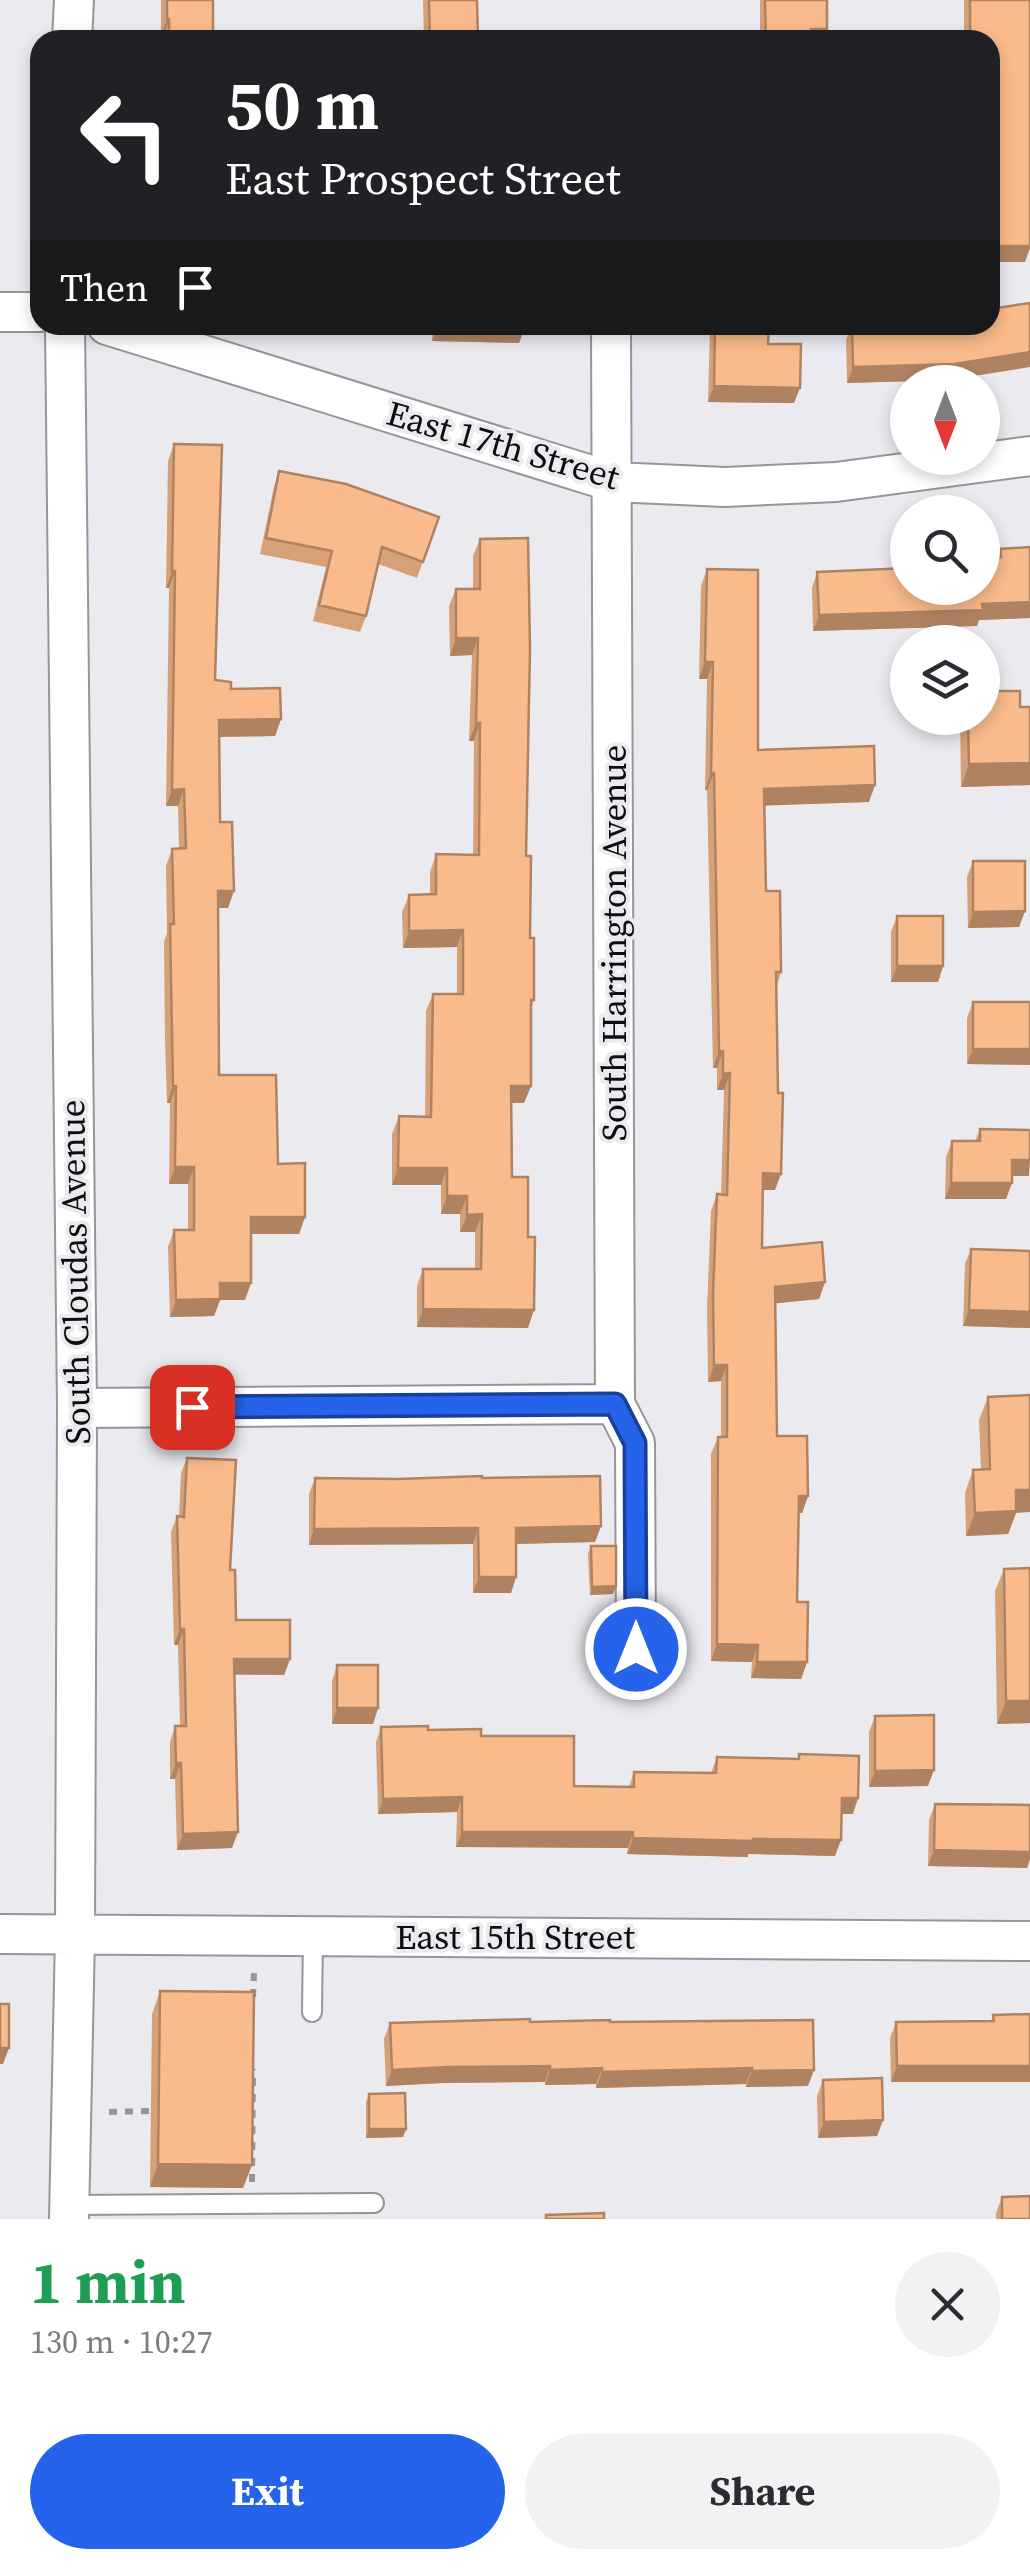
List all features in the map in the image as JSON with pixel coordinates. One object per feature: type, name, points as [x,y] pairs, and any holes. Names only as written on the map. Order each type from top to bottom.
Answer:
[{"type":"street","points":[[72,30],[74,0]]},
{"type":"street","points":[[0,312],[30,312]]},
{"type":"street","name":"South Cloudas Avenue","points":[[65,335],[77,1408],[70,2212]]},
{"type":"street","name":"East 17th Street","points":[[139,335],[612,482],[726,487],[836,482],[1030,456]]},
{"type":"street","name":"South Harrington Avenue","points":[[611,335],[615,1404]]},
{"type":"street","points":[[77,1408],[615,1404],[635,1443],[636,1649]]},
{"type":"street","name":"East 15th Street","points":[[0,1934],[1030,1941]]},
{"type":"lane","points":[[312,2012],[313,1935]]},
{"type":"lane","points":[[70,2212],[252,2203],[374,2204]]},
{"type":"path","points":[[253,2012],[254,1974]]},
{"type":"path","points":[[252,2203],[253,2069]]},
{"type":"path","points":[[109,2130],[108,2112],[151,2110]]},
{"type":"building","points":[[167,0],[213,0],[213,30],[169,30]]},
{"type":"building","points":[[429,0],[477,0],[478,30],[430,30]]},
{"type":"building","points":[[765,0],[827,0],[827,29],[766,30]]},
{"type":"building","points":[[970,0],[1030,0],[1030,246],[1000,246],[1000,30],[970,30]]},
{"type":"building","points":[[1030,303],[1030,352],[954,364],[853,367],[852,335],[1000,335],[1000,308]]},
{"type":"building","points":[[715,335],[768,335],[768,344],[801,344],[800,388],[714,386]]},
{"type":"building","points":[[174,444],[222,445],[215,680],[231,682],[231,689],[280,688],[281,719],[219,720],[220,822],[232,822],[234,891],[218,891],[219,1075],[276,1075],[278,1164],[305,1163],[305,1217],[251,1217],[251,1283],[220,1283],[220,1299],[176,1300],[174,1230],[194,1230],[194,1167],[175,1167],[172,849],[186,848],[184,789],[172,790]]},
{"type":"building","points":[[279,471],[346,484],[439,517],[423,562],[382,547],[366,616],[319,605],[332,551],[266,538]]},
{"type":"building","points":[[528,538],[526,856],[531,856],[534,1000],[531,1086],[511,1086],[512,1177],[528,1177],[528,1237],[535,1237],[534,1310],[423,1309],[423,1269],[481,1269],[482,1214],[467,1215],[467,1196],[447,1196],[447,1168],[398,1168],[399,1116],[431,1117],[433,994],[463,994],[463,930],[409,931],[409,895],[436,894],[436,854],[479,855],[478,638],[456,638],[456,589],[480,589],[480,539]]},
{"type":"building","points":[[1030,547],[1030,602],[1000,603],[1000,549]]},
{"type":"building","points":[[707,569],[758,570],[758,750],[874,746],[875,785],[764,789],[766,891],[780,891],[781,972],[776,972],[778,1093],[783,1093],[781,1174],[763,1173],[762,1248],[822,1242],[825,1282],[775,1287],[777,1436],[807,1436],[808,1496],[799,1496],[797,1602],[808,1602],[807,1662],[757,1662],[758,1645],[717,1644],[718,1437],[727,1437],[727,1365],[714,1365],[713,1293],[717,1194],[727,1195],[730,1073],[723,1074],[723,1051],[719,1051],[711,773],[713,662],[705,662]]},
{"type":"building","points":[[890,569],[890,605],[982,605],[983,610],[819,615],[817,572]]},
{"type":"building","points":[[1000,691],[1020,691],[1020,707],[1030,707],[1030,763],[969,764],[968,735],[1000,735]]},
{"type":"building","points":[[973,861],[1025,861],[1025,911],[973,912]]},
{"type":"building","points":[[897,916],[943,916],[943,966],[897,966]]},
{"type":"building","points":[[973,1002],[1030,1002],[1030,1049],[973,1049]]},
{"type":"building","points":[[980,1129],[1030,1130],[1030,1160],[1012,1160],[1012,1183],[951,1183],[952,1141],[980,1141]]},
{"type":"building","points":[[971,1249],[1030,1251],[1030,1312],[969,1310]]},
{"type":"building","points":[[1030,1395],[1030,1490],[1016,1490],[1016,1511],[975,1513],[973,1470],[990,1469],[988,1397]]},
{"type":"building","points":[[187,1458],[236,1460],[230,1570],[235,1570],[236,1620],[290,1620],[290,1659],[234,1659],[238,1832],[183,1834],[181,1763],[176,1763],[175,1726],[186,1726],[177,1516],[184,1517]]},
{"type":"building","points":[[600,1476],[601,1526],[516,1528],[516,1577],[479,1577],[478,1528],[314,1529],[315,1478]]},
{"type":"building","points":[[591,1546],[616,1546],[616,1586],[592,1587]]},
{"type":"building","points":[[1030,1568],[1030,1701],[1006,1701],[1004,1569]]},
{"type":"building","points":[[337,1665],[378,1665],[378,1708],[337,1708]]},
{"type":"building","points":[[934,1715],[934,1770],[875,1771],[875,1716]]},
{"type":"building","points":[[428,1726],[428,1730],[481,1729],[481,1736],[574,1736],[574,1786],[634,1787],[634,1772],[716,1773],[717,1757],[859,1756],[858,1798],[842,1798],[841,1840],[633,1838],[633,1832],[462,1832],[462,1797],[383,1799],[381,1727]]},
{"type":"building","points":[[935,1804],[1030,1805],[1030,1852],[934,1850]]},
{"type":"building","points":[[160,1991],[254,1992],[252,2165],[158,2164]]},
{"type":"building","points":[[0,2004],[9,2004],[9,2048],[0,2048]]},
{"type":"building","points":[[1030,2014],[1030,2066],[897,2066],[896,2022],[994,2021],[993,2015]]},
{"type":"building","points":[[530,2019],[813,2020],[814,2070],[602,2072],[602,2068],[550,2070],[550,2066],[392,2070],[390,2023]]},
{"type":"building","points":[[882,2078],[883,2120],[824,2122],[823,2080]]},
{"type":"building","points":[[405,2093],[406,2129],[369,2129],[369,2094]]},
{"type":"building","points":[[1030,2196],[1030,2219],[1002,2219],[1002,2197]]},
{"type":"building","points":[[604,2213],[604,2219],[546,2219],[546,2215]]},
{"type":"route","points":[[192,1407],[615,1404],[635,1443],[636,1649]]}]
